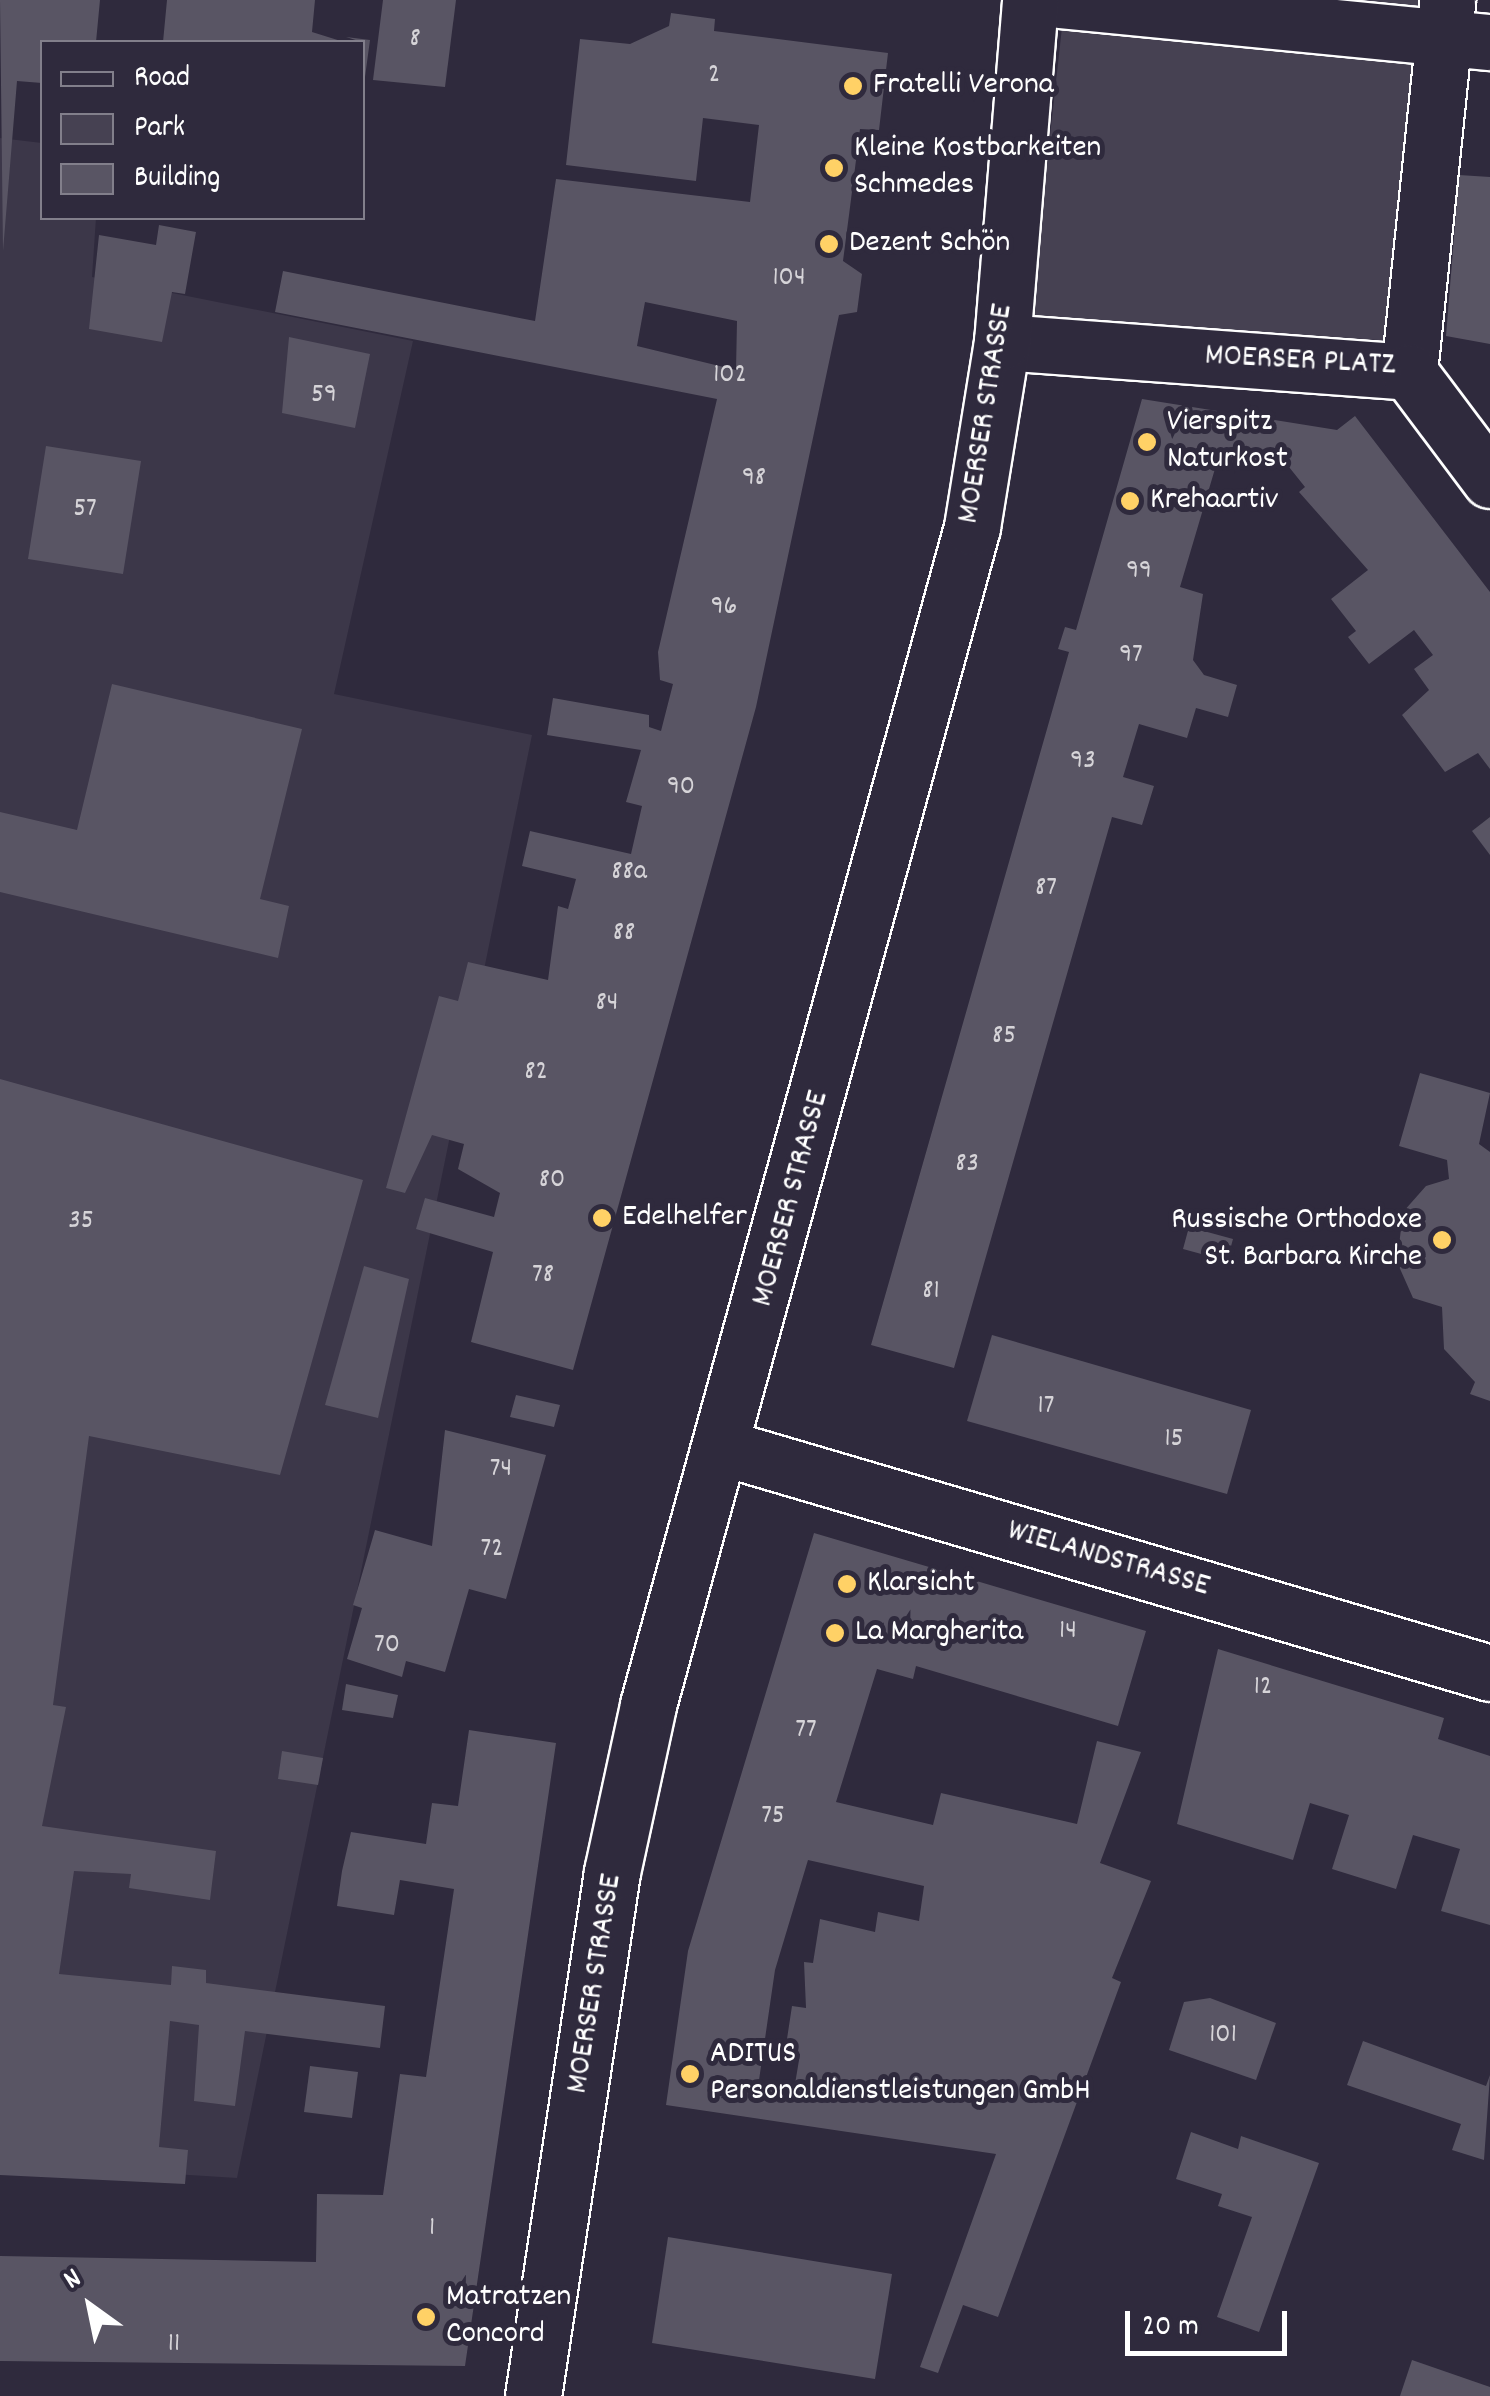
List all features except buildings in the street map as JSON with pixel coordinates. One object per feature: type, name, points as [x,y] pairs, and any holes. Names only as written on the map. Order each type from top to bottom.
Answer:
[{"type":"main road","name":"MOERSER STRASSE","points":[[534,2396],[612,1872],[648,1705],[725,1448],[952,610],[1002,342],[1030,0]]},
{"type":"main road","points":[[1060,0],[1460,26]]},
{"type":"main road","name":"MOERSER PLATZ","points":[[1002,342],[1409,372],[1460,26]]},
{"type":"main road","points":[[1409,372],[1490,480]]},
{"type":"main road","name":"WIELANDSTRASSE","points":[[725,1448],[1490,1672]]},
{"type":"shaded area","points":[[0,138],[40,143],[40,220],[96,220],[92,277],[413,341],[334,694],[532,735],[237,2178],[0,2163]]},
{"type":"green space","points":[[1065,0],[1421,0],[1393,341],[1030,317]]},
{"type":"place","name":"Fratelli Verona","points":[[853,86]]},
{"type":"place","name":"Kleine Kostbarkeiten Schmedes","points":[[834,168]]},
{"type":"place","name":"Dezent Schön","points":[[829,244]]},
{"type":"place","name":"Vierspitz Naturkost","points":[[1147,442]]},
{"type":"place","name":"Krehaartiv","points":[[1130,501]]},
{"type":"place","name":"Edelhelfer","points":[[602,1218]]},
{"type":"place","name":"Russische Orthodoxe St. Barbara Kirche","points":[[1442,1240]]},
{"type":"place","name":"Klarsicht","points":[[847,1584]]},
{"type":"place","name":"La Margherita","points":[[835,1633]]},
{"type":"place","name":"ADITUS Personaldienstleistungen GmbH","points":[[690,2074]]},
{"type":"place","name":"Matratzen Concord","points":[[426,2317]]}]
